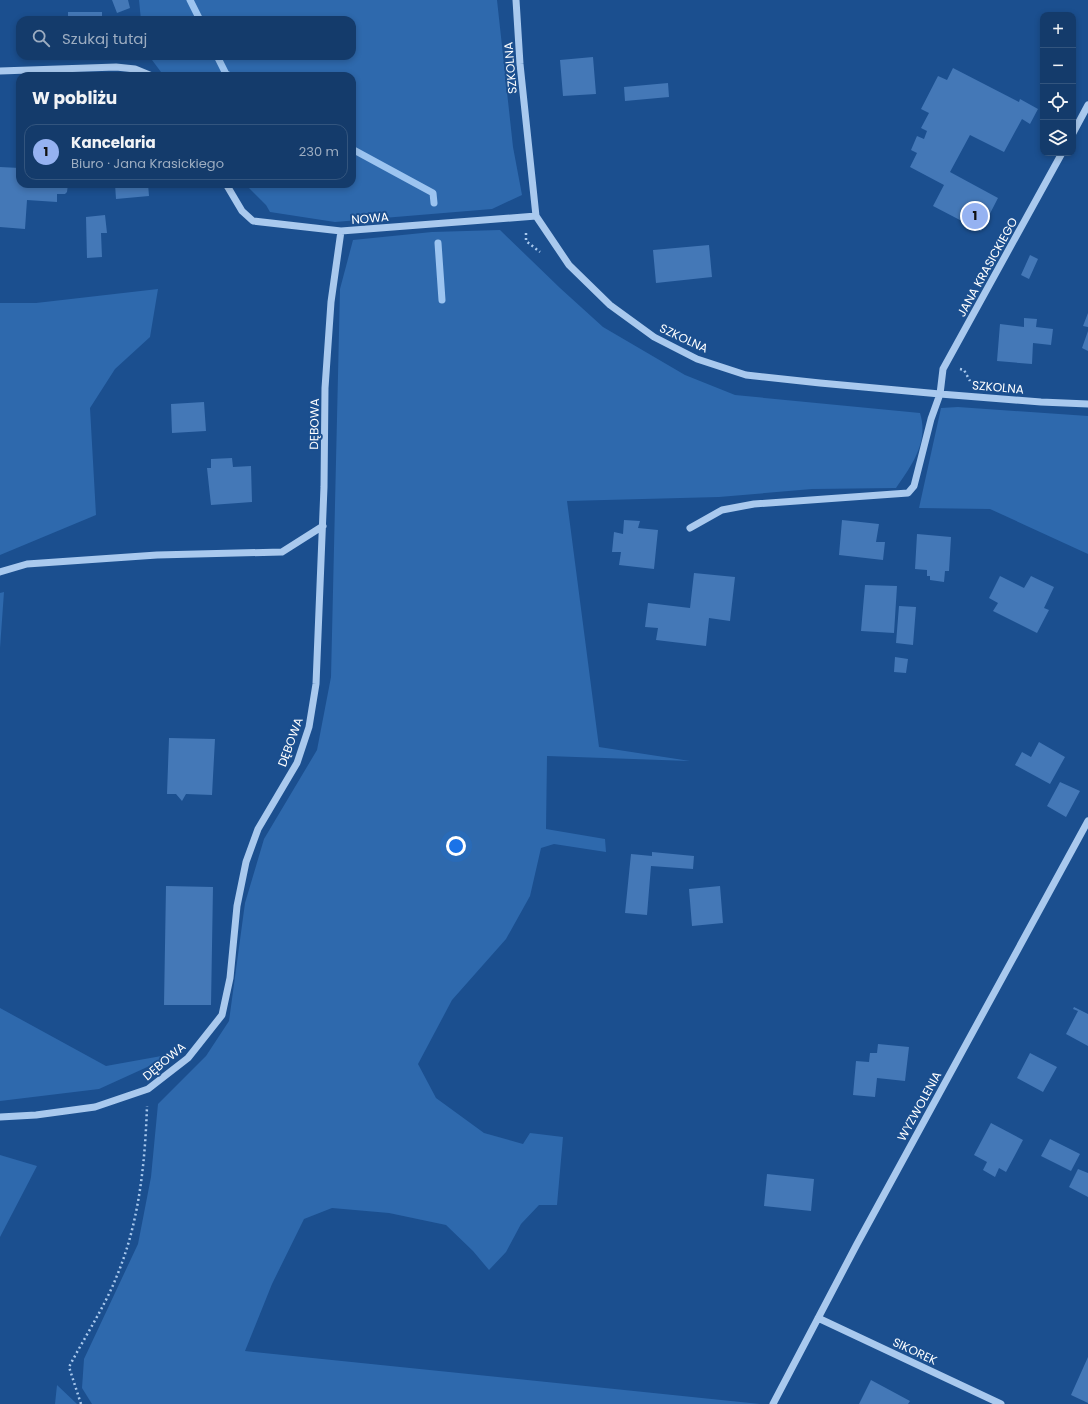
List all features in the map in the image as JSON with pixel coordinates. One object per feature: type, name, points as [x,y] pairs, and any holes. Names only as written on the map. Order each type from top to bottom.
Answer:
[{"type":"street","name":"SZKOLNA","points":[[516,0],[520,64],[536,216],[569,265],[610,305],[654,337],[698,358],[746,375],[820,384],[1041,402],[1088,404]]},
{"type":"street","points":[[0,70],[116,67],[135,69],[142,72]]},
{"type":"street","points":[[1076,127],[1088,105]]},
{"type":"street","name":"JANA KRASICKIEGO","points":[[690,528],[722,510],[754,504],[908,493],[914,486],[931,419],[940,394],[943,369],[1060,156]]},
{"type":"street","name":"NOWA","points":[[228,188],[242,211],[253,221],[341,231],[536,216]]},
{"type":"street","name":"DĘBOWA","points":[[0,1117],[36,1115],[96,1107],[148,1089],[188,1058],[222,1015],[230,978],[237,906],[246,862],[258,830],[297,763],[309,726],[316,684],[326,388],[331,302],[341,231]]},
{"type":"street","points":[[0,572],[27,564],[157,556],[282,552],[322,526]]},
{"type":"street","name":"WYZWOLENIA","points":[[773,1404],[857,1244],[1088,821]]},
{"type":"street","name":"SIKOREK","points":[[818,1318],[1001,1404]]},
{"type":"path","points":[[526,216],[526,241],[543,255]]},
{"type":"path","points":[[80,1404],[69,1367],[116,1279],[135,1221],[146,1142],[148,1089]]},
{"type":"shaded area","points":[[139,0],[497,0],[513,147],[522,195],[492,209],[335,222],[270,212],[266,205],[249,188],[356,188],[356,72],[161,72],[152,60],[356,60],[356,16],[141,16]]},
{"type":"shaded area","points":[[500,230],[603,327],[685,375],[735,395],[920,413],[922,424],[921,443],[908,471],[896,488],[812,489],[719,497],[567,501],[599,747],[690,761],[547,756],[546,829],[605,839],[606,852],[554,844],[541,848],[530,896],[506,939],[452,1000],[418,1064],[436,1098],[484,1133],[523,1144],[530,1133],[563,1137],[557,1205],[539,1205],[521,1224],[506,1252],[489,1270],[473,1251],[446,1225],[389,1213],[332,1208],[304,1219],[272,1284],[245,1351],[760,1404],[92,1404],[82,1388],[84,1359],[138,1244],[151,1177],[158,1104],[206,1056],[229,1021],[245,903],[264,839],[317,750],[331,677],[340,289],[353,240],[432,232]]},
{"type":"shaded area","points":[[158,289],[150,337],[115,369],[90,408],[96,515],[0,555],[0,303],[36,303]]},
{"type":"shaded area","points":[[958,407],[1088,416],[1088,554],[990,509],[919,508],[941,408]]},
{"type":"shaded area","points":[[4,592],[0,648],[0,593]]},
{"type":"shaded area","points":[[0,1008],[106,1066],[178,1053],[99,1089],[0,1101]]},
{"type":"shaded area","points":[[0,1155],[37,1166],[0,1237]]},
{"type":"shaded area","points":[[57,1385],[77,1404],[55,1404]]},
{"type":"building","points":[[112,0],[128,0],[130,8],[117,13]]},
{"type":"building","points":[[68,12],[102,12],[102,16],[68,16]]},
{"type":"building","points":[[593,57],[596,94],[563,96],[560,60]]},
{"type":"building","points":[[953,68],[1019,102],[1020,99],[1038,109],[1030,124],[1022,119],[1004,152],[970,135],[950,172],[998,198],[981,231],[933,206],[944,185],[910,167],[917,153],[911,150],[917,136],[924,139],[927,131],[921,128],[929,113],[921,109],[938,76],[947,80]]},
{"type":"building","points":[[668,83],[669,97],[625,101],[624,87]]},
{"type":"building","points":[[0,167],[16,168],[16,188],[68,188],[65,194],[57,194],[57,202],[27,200],[25,229],[0,227]]},
{"type":"building","points":[[115,188],[148,188],[149,196],[116,199]]},
{"type":"building","points":[[105,215],[107,233],[101,233],[102,257],[87,258],[86,217]]},
{"type":"building","points":[[709,245],[712,277],[656,283],[653,250]]},
{"type":"building","points":[[1030,255],[1038,259],[1029,279],[1021,275]]},
{"type":"building","points":[[1088,313],[1088,327],[1083,326]]},
{"type":"building","points":[[1024,318],[1037,319],[1036,327],[1053,329],[1051,345],[1033,343],[1032,364],[997,361],[1000,324],[1024,327]]},
{"type":"building","points":[[1088,331],[1088,351],[1082,348]]},
{"type":"building","points":[[204,402],[206,431],[172,433],[171,404]]},
{"type":"building","points":[[232,458],[233,467],[251,466],[252,502],[211,505],[207,468],[211,468],[211,459]]},
{"type":"building","points":[[624,520],[640,521],[638,528],[658,530],[654,569],[619,565],[621,552],[612,552],[614,532],[623,534]]},
{"type":"building","points":[[842,520],[879,524],[876,542],[885,542],[883,560],[839,555]]},
{"type":"building","points":[[917,534],[951,537],[949,571],[945,571],[944,582],[930,580],[930,576],[927,576],[927,570],[915,569]]},
{"type":"building","points":[[694,573],[735,577],[730,621],[709,618],[706,646],[656,640],[658,628],[645,627],[648,603],[690,608]]},
{"type":"building","points":[[1000,576],[1024,588],[1031,576],[1054,587],[1044,608],[1049,610],[1037,633],[993,611],[998,603],[989,598]]},
{"type":"building","points":[[865,585],[897,586],[894,633],[861,631]]},
{"type":"building","points":[[899,606],[916,607],[913,645],[896,643]]},
{"type":"building","points":[[895,657],[908,659],[906,673],[894,672]]},
{"type":"building","points":[[169,738],[215,739],[212,795],[186,794],[182,801],[176,794],[167,794]]},
{"type":"building","points":[[1039,742],[1065,757],[1050,784],[1015,765],[1022,752],[1031,757]]},
{"type":"building","points":[[1060,782],[1080,791],[1066,817],[1047,806]]},
{"type":"building","points":[[652,852],[694,856],[693,869],[651,866],[647,915],[625,913],[631,854],[652,856]]},
{"type":"building","points":[[166,886],[213,887],[211,1005],[164,1005]]},
{"type":"building","points":[[720,886],[723,923],[692,926],[689,889]]},
{"type":"building","points":[[1074,1007],[1088,1014],[1088,1046],[1066,1034],[1078,1011],[1073,1009]]},
{"type":"building","points":[[878,1044],[909,1047],[905,1081],[877,1078],[875,1097],[853,1095],[856,1061],[869,1062],[870,1053],[877,1053]]},
{"type":"building","points":[[1030,1053],[1057,1067],[1043,1092],[1017,1078]]},
{"type":"building","points":[[991,1123],[1023,1140],[1006,1172],[999,1168],[995,1177],[983,1170],[987,1162],[974,1155]]},
{"type":"building","points":[[1050,1139],[1080,1154],[1071,1171],[1041,1156]]},
{"type":"building","points":[[1078,1169],[1088,1173],[1088,1197],[1069,1187]]},
{"type":"building","points":[[767,1174],[814,1179],[811,1211],[764,1206]]},
{"type":"building","points":[[1088,1357],[1088,1403],[1071,1395]]},
{"type":"building","points":[[871,1380],[910,1401],[908,1404],[859,1404]]},
{"type":"waterway","points":[[190,0],[198,16]]},
{"type":"waterway","points":[[219,60],[225,72]]},
{"type":"waterway","points":[[356,151],[433,193],[434,203]]},
{"type":"waterway","points":[[438,243],[442,300]]},
{"type":"place","name":"Kancelaria","points":[[975,216]]}]
